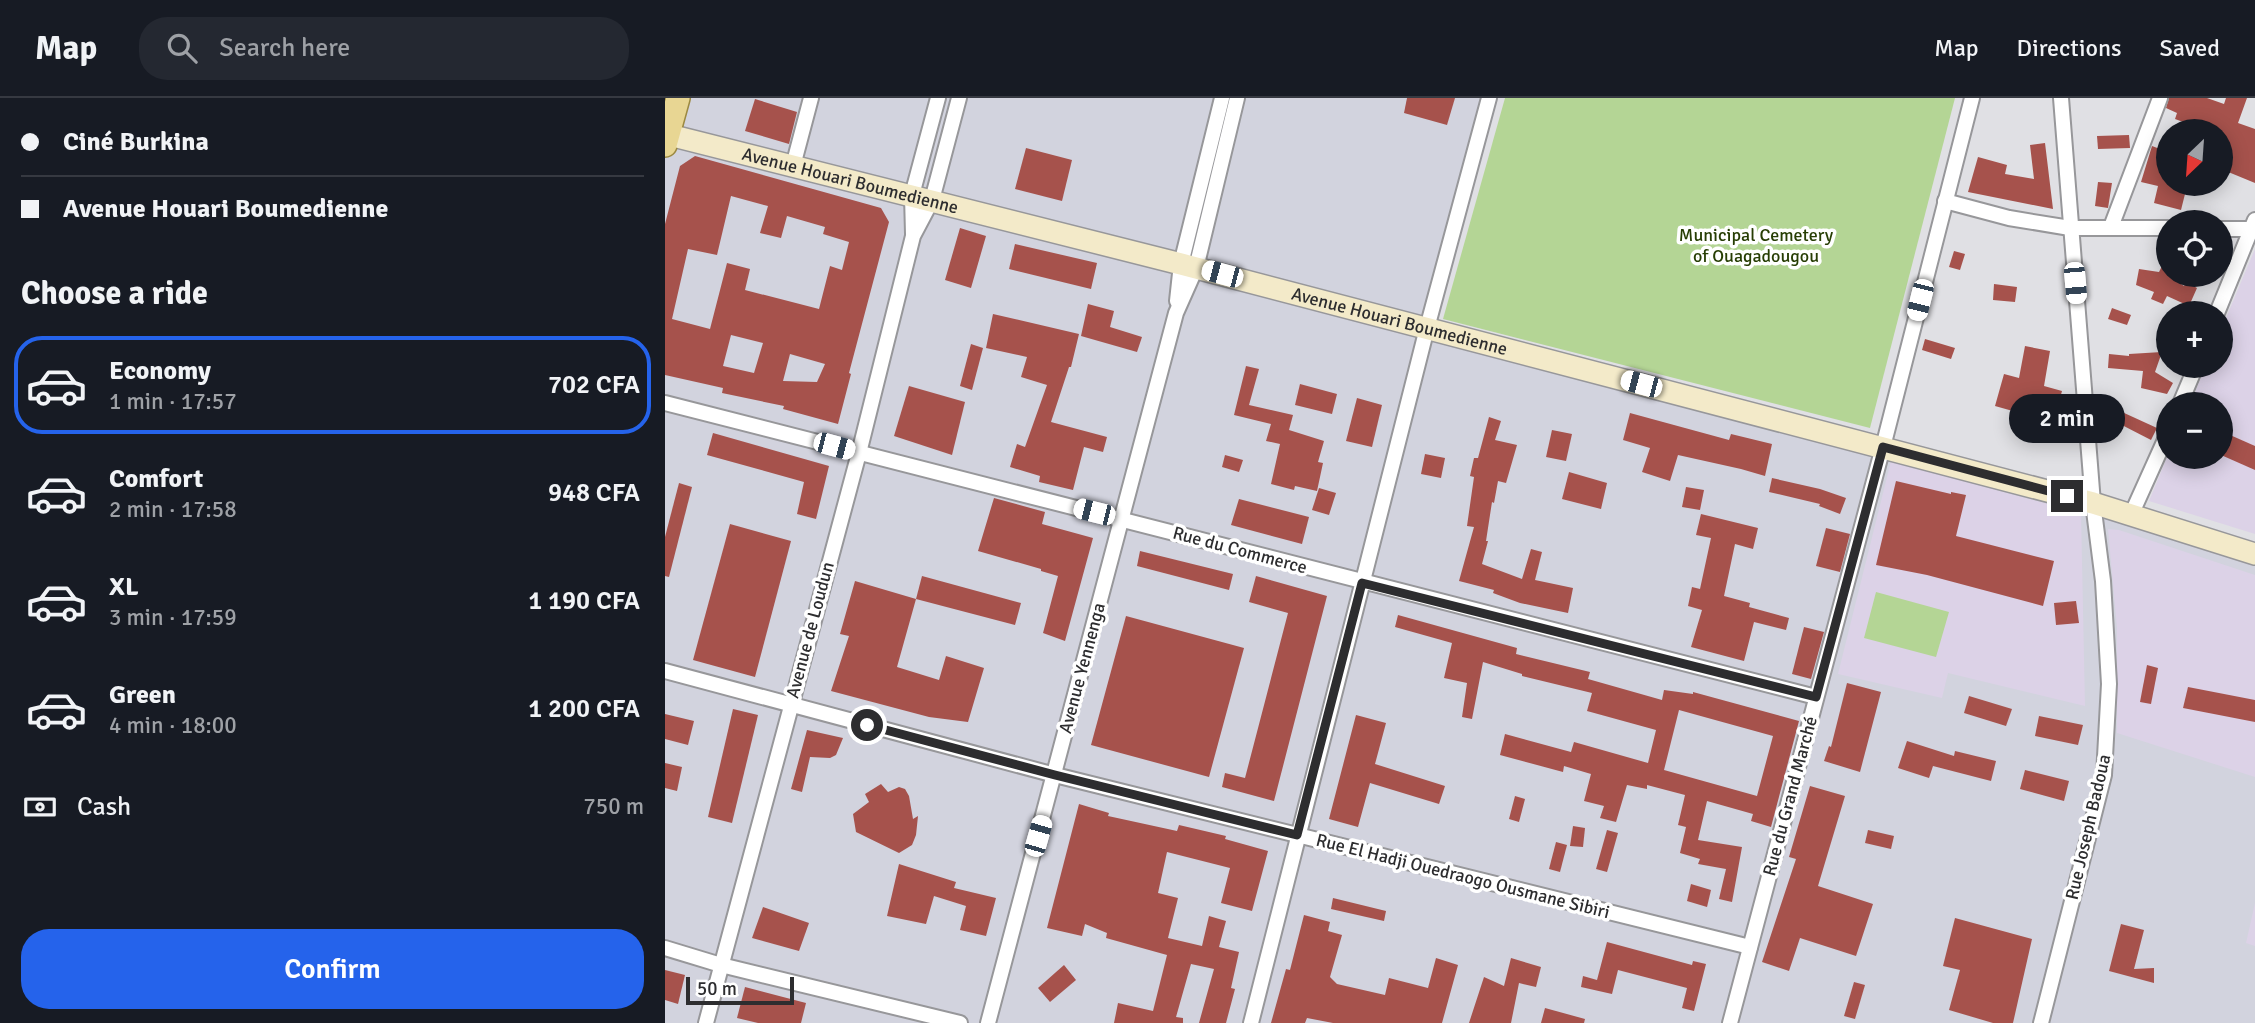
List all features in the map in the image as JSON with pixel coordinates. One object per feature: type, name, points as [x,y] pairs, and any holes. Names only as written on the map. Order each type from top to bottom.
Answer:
[{"type":"main road","points":[[666,138],[678,98]]},
{"type":"main road","name":"Avenue Houari Boumedienne","points":[[666,138],[922,197],[1883,447],[2132,513],[2255,554]]},
{"type":"street","points":[[793,166],[811,98]]},
{"type":"street","name":"Avenue de Loudun","points":[[706,1023],[859,453],[922,197],[938,98]]},
{"type":"street","name":"Avenue de Loudun","points":[[922,197],[958,98]]},
{"type":"street","name":"Avenue Yennenga","points":[[1189,266],[1222,98]]},
{"type":"street","name":"Avenue Yennenga","points":[[988,1023],[1120,519],[1237,98]]},
{"type":"street","points":[[1251,1023],[1427,328],[1489,98]]},
{"type":"street","name":"Rue du Grand Marché","points":[[1730,1023],[1883,447],[1972,98]]},
{"type":"street","name":"Rue Joseph Badoua","points":[[2041,1023],[2104,775],[2109,684],[2103,581],[2093,503],[2061,98]]},
{"type":"street","points":[[2111,227],[2160,98]]},
{"type":"street","points":[[1945,201],[2009,218],[2070,228],[2156,228]]},
{"type":"street","points":[[2222,301],[2254,226],[2233,228]]},
{"type":"street","name":"Rue du Commerce","points":[[665,403],[1816,697]]},
{"type":"street","points":[[2132,513],[2156,460]]},
{"type":"street","name":"Rue El Hadji Ouedraogo Ousmane Sibiri","points":[[665,671],[1055,775],[1750,947]]},
{"type":"street","points":[[665,948],[721,965],[960,1023]]},
{"type":"shaded area","points":[[665,98],[1489,98],[1427,328],[2255,554],[2255,1023],[665,1023]]},
{"type":"shaded area","points":[[2255,249],[2255,534],[2149,501],[2162,469],[2233,469],[2233,392],[2195,392],[2201,378],[2233,378],[2233,301]]},
{"type":"shaded area","points":[[1891,461],[2081,513],[2085,706],[1948,673],[1942,698],[1838,674]]},
{"type":"shaded area","points":[[2108,529],[2119,530],[2255,575],[2255,777],[2117,733],[2117,628]]},
{"type":"shaded area","points":[[2255,903],[2255,946],[2246,943]]},
{"type":"green space","name":"Municipal Cemetery of Ouagadougou","points":[[1505,98],[1955,98],[1870,428],[1443,319]]},
{"type":"green space","points":[[1876,592],[1949,612],[1936,657],[1864,638]]},
{"type":"building","points":[[1407,98],[1455,98],[1447,125],[1404,113]]},
{"type":"building","points":[[2169,98],[2207,98],[2224,104],[2226,98],[2247,98],[2238,123],[2255,129],[2255,183],[2233,174],[2233,119],[2175,119],[2177,113],[2166,108]]},
{"type":"building","points":[[755,99],[797,112],[789,144],[745,131]]},
{"type":"building","points":[[2129,135],[2130,148],[2098,149],[2097,136]]},
{"type":"building","points":[[2045,143],[2053,209],[1968,192],[1978,157],[2007,165],[2005,174],[2034,179],[2030,145]]},
{"type":"building","points":[[2152,146],[2156,148],[2156,186],[2141,182]]},
{"type":"building","points":[[1026,148],[1072,160],[1062,201],[1015,189]]},
{"type":"building","points":[[695,156],[881,208],[889,222],[838,424],[783,409],[784,406],[722,393],[723,388],[665,375],[665,224],[680,166]],"holes":[[[731,196],[768,206],[760,233],[781,238],[787,216],[825,227],[823,234],[849,242],[842,270],[830,266],[819,309],[745,290],[750,269],[727,263],[710,329],[672,319],[688,249],[717,255]],[[731,335],[763,343],[754,373],[723,366]],[[790,354],[825,364],[817,382],[783,381]]]},
{"type":"building","points":[[2098,182],[2112,183],[2108,208],[2095,206]]},
{"type":"building","points":[[2156,194],[2184,196],[2181,210],[2154,203]]},
{"type":"building","points":[[960,228],[986,236],[971,288],[945,280]]},
{"type":"building","points":[[1015,244],[1097,263],[1091,289],[1009,269]]},
{"type":"building","points":[[1954,251],[1965,254],[1960,270],[1949,267]]},
{"type":"building","points":[[2139,269],[2156,272],[2156,287],[2197,288],[2191,301],[2178,301],[2167,296],[2164,301],[2151,299],[2154,292],[2136,285]]},
{"type":"building","points":[[1994,284],[2017,287],[2015,302],[1993,300]]},
{"type":"building","points":[[1088,304],[1114,311],[1110,327],[1142,337],[1137,352],[1081,336]]},
{"type":"building","points":[[2112,308],[2131,315],[2127,325],[2108,319]]},
{"type":"building","points":[[993,314],[1079,334],[1071,367],[1051,422],[1107,437],[1103,452],[1084,447],[1073,490],[1039,482],[1040,476],[1010,467],[1017,444],[1025,447],[1047,385],[1021,377],[1027,357],[986,348]]},
{"type":"building","points":[[1925,339],[1955,348],[1951,359],[1922,350]]},
{"type":"building","points":[[971,344],[983,348],[972,390],[960,386]]},
{"type":"building","points":[[2025,346],[2050,351],[2044,386],[2062,391],[2056,412],[2044,409],[2041,419],[1995,406],[2004,374],[2019,378]]},
{"type":"building","points":[[2156,352],[2156,378],[2165,378],[2173,383],[2168,392],[2141,388],[2143,371],[2108,368],[2109,354]]},
{"type":"building","points":[[1246,366],[1259,369],[1249,405],[1293,415],[1289,430],[1324,441],[1318,462],[1323,463],[1317,491],[1295,486],[1294,490],[1271,484],[1280,444],[1266,441],[1271,424],[1234,415]]},
{"type":"building","points":[[1300,384],[1337,394],[1332,414],[1295,405]]},
{"type":"building","points":[[909,386],[965,402],[952,455],[894,436]]},
{"type":"building","points":[[1357,398],[1382,405],[1372,447],[1346,441]]},
{"type":"building","points":[[2122,412],[2156,428],[2156,430],[2151,440],[2116,422]]},
{"type":"building","points":[[1630,413],[1729,440],[1731,434],[1772,444],[1765,476],[1678,455],[1670,481],[1642,472],[1650,448],[1623,440]]},
{"type":"building","points":[[1489,417],[1501,421],[1495,440],[1517,445],[1506,483],[1498,481],[1482,564],[1522,579],[1531,549],[1542,552],[1535,580],[1573,588],[1568,613],[1520,603],[1493,593],[1494,590],[1459,581],[1474,527],[1467,526],[1474,477],[1470,476]]},
{"type":"building","points":[[1552,430],[1572,434],[1566,461],[1546,457]]},
{"type":"building","points":[[713,433],[829,466],[816,519],[797,514],[804,482],[707,455]]},
{"type":"building","points":[[2233,436],[2255,446],[2255,470],[2233,460]]},
{"type":"building","points":[[1425,454],[1445,458],[1441,478],[1421,474]]},
{"type":"building","points":[[1225,455],[1243,460],[1239,472],[1222,467]]},
{"type":"building","points":[[1569,472],[1607,483],[1601,509],[1562,499]]},
{"type":"building","points":[[1772,478],[1846,498],[1840,514],[1819,506],[1820,504],[1769,492]]},
{"type":"building","points":[[1896,481],[1966,495],[1956,536],[2054,561],[2043,606],[1927,575],[1876,565]]},
{"type":"building","points":[[679,483],[692,487],[669,577],[665,576],[665,537]]},
{"type":"building","points":[[1686,487],[1704,490],[1700,510],[1682,507]]},
{"type":"building","points":[[1319,488],[1336,493],[1329,515],[1312,510]]},
{"type":"building","points":[[994,498],[1045,512],[1042,524],[1093,538],[1065,641],[1043,633],[1058,576],[978,551]]},
{"type":"building","points":[[1239,499],[1309,517],[1302,544],[1231,525]]},
{"type":"building","points":[[1701,514],[1758,528],[1753,549],[1735,544],[1724,596],[1750,603],[1749,607],[1789,618],[1786,630],[1754,622],[1744,661],[1691,647],[1702,610],[1688,606],[1692,587],[1700,589],[1711,538],[1696,535]]},
{"type":"building","points":[[730,524],[791,541],[755,677],[693,660]]},
{"type":"building","points":[[1826,528],[1850,534],[1840,572],[1816,566]]},
{"type":"building","points":[[1140,551],[1233,574],[1229,590],[1137,566]]},
{"type":"building","points":[[922,576],[1021,603],[1015,625],[916,599]]},
{"type":"building","points":[[1256,576],[1327,596],[1274,801],[1222,787],[1225,773],[1245,778],[1288,613],[1249,602]]},
{"type":"building","points":[[855,581],[916,599],[897,667],[939,680],[946,656],[984,668],[968,722],[929,717],[831,691],[849,636],[840,634]]},
{"type":"building","points":[[2076,601],[2079,623],[2056,625],[2054,603]]},
{"type":"building","points":[[1398,615],[1517,648],[1516,654],[1590,672],[1588,679],[1662,700],[1664,690],[1693,692],[1799,721],[1771,827],[1751,821],[1753,814],[1707,801],[1698,840],[1742,847],[1732,902],[1719,899],[1726,869],[1698,864],[1700,859],[1680,853],[1686,827],[1678,825],[1685,795],[1647,785],[1647,789],[1627,785],[1616,822],[1600,818],[1604,806],[1584,801],[1591,774],[1564,766],[1563,772],[1500,755],[1505,734],[1571,752],[1574,742],[1648,763],[1656,730],[1587,711],[1592,693],[1522,676],[1483,662],[1472,719],[1462,717],[1467,683],[1444,678],[1452,643],[1395,627]],"holes":[[[1679,710],[1773,736],[1757,796],[1664,770]]]},
{"type":"building","points":[[1126,616],[1244,648],[1209,777],[1091,745]]},
{"type":"building","points":[[1804,627],[1824,632],[1811,679],[1792,674]]},
{"type":"building","points":[[2147,665],[2158,668],[2151,704],[2140,702]]},
{"type":"building","points":[[1847,683],[1881,692],[1860,772],[1824,761],[1829,746],[1831,747]]},
{"type":"building","points":[[2188,687],[2255,700],[2255,722],[2183,708]]},
{"type":"building","points":[[1969,696],[2012,709],[2006,726],[1964,713]]},
{"type":"building","points":[[733,709],[758,715],[732,823],[708,817]]},
{"type":"building","points":[[665,714],[694,721],[688,745],[665,739]]},
{"type":"building","points":[[1356,715],[1386,723],[1375,764],[1445,786],[1439,804],[1370,783],[1358,827],[1329,819]]},
{"type":"building","points":[[2039,716],[2083,725],[2078,745],[2035,736]]},
{"type":"building","points":[[807,730],[843,738],[836,755],[830,758],[810,757],[802,792],[791,789]]},
{"type":"building","points":[[1907,741],[1954,756],[1955,751],[1996,761],[1991,781],[1933,766],[1929,778],[1898,768]]},
{"type":"building","points":[[665,763],[682,767],[677,791],[665,788]]},
{"type":"building","points":[[2025,770],[2069,781],[2064,801],[2020,789]]},
{"type":"building","points":[[881,784],[888,792],[899,787],[905,789],[913,819],[918,816],[912,845],[899,853],[856,832],[853,814],[869,802],[865,794]]},
{"type":"building","points":[[1810,786],[1845,796],[1818,886],[1873,904],[1856,956],[1800,938],[1789,971],[1762,962],[1796,859],[1789,857]]},
{"type":"building","points":[[1515,796],[1525,799],[1519,822],[1509,819]]},
{"type":"building","points":[[1079,804],[1109,813],[1108,816],[1177,831],[1179,825],[1226,836],[1225,839],[1268,851],[1252,911],[1221,903],[1230,868],[1167,852],[1158,893],[1178,898],[1168,938],[1202,946],[1209,916],[1226,921],[1219,947],[1239,952],[1231,988],[1235,989],[1226,1023],[1199,1023],[1214,969],[1191,964],[1176,1017],[1183,1018],[1183,1023],[1114,1023],[1118,1003],[1153,1011],[1167,955],[1106,938],[1107,933],[1085,924],[1082,936],[1047,928]]},
{"type":"building","points":[[1573,826],[1585,828],[1583,847],[1570,846]]},
{"type":"building","points":[[1607,830],[1618,833],[1607,872],[1596,869]]},
{"type":"building","points":[[1868,830],[1894,836],[1891,849],[1865,843]]},
{"type":"building","points":[[1556,842],[1567,845],[1560,872],[1549,869]]},
{"type":"building","points":[[899,864],[956,882],[954,888],[996,898],[986,936],[960,930],[966,906],[934,896],[926,924],[887,916]]},
{"type":"building","points":[[1691,884],[1711,890],[1707,907],[1687,901]]},
{"type":"building","points":[[1333,898],[1386,911],[1384,921],[1331,909]]},
{"type":"building","points":[[763,907],[809,923],[799,951],[752,938]]},
{"type":"building","points":[[1304,915],[1330,922],[1328,931],[1342,935],[1330,977],[1337,984],[1385,995],[1389,978],[1428,988],[1436,958],[1458,965],[1442,1023],[1333,1023],[1307,1018],[1305,1023],[1271,1023],[1286,969],[1290,970]]},
{"type":"building","points":[[1955,918],[2032,939],[2013,1023],[1993,1023],[1949,1010],[1960,970],[1943,966]]},
{"type":"building","points":[[2121,924],[2144,930],[2134,969],[2154,968],[2154,983],[2109,971]]},
{"type":"building","points":[[1607,942],[1692,965],[1693,961],[1706,964],[1694,1011],[1682,1008],[1687,988],[1618,970],[1612,994],[1581,987],[1583,976],[1597,980]]},
{"type":"building","points":[[1511,958],[1541,967],[1536,987],[1519,983],[1511,1023],[1469,1023],[1484,977],[1504,986]]},
{"type":"building","points":[[1064,965],[1076,980],[1050,1002],[1038,988]]},
{"type":"building","points":[[665,970],[685,975],[678,1004],[665,1000]]},
{"type":"building","points":[[1854,982],[1865,985],[1855,1019],[1844,1016]]},
{"type":"building","points":[[745,987],[806,1003],[801,1023],[758,1023],[737,1018]]},
{"type":"building","points":[[1545,1008],[1585,1019],[1584,1023],[1541,1023]]},
{"type":"route","points":[[867,725],[1297,835],[1362,583],[1816,697],[1883,447],[2067,496]]}]
